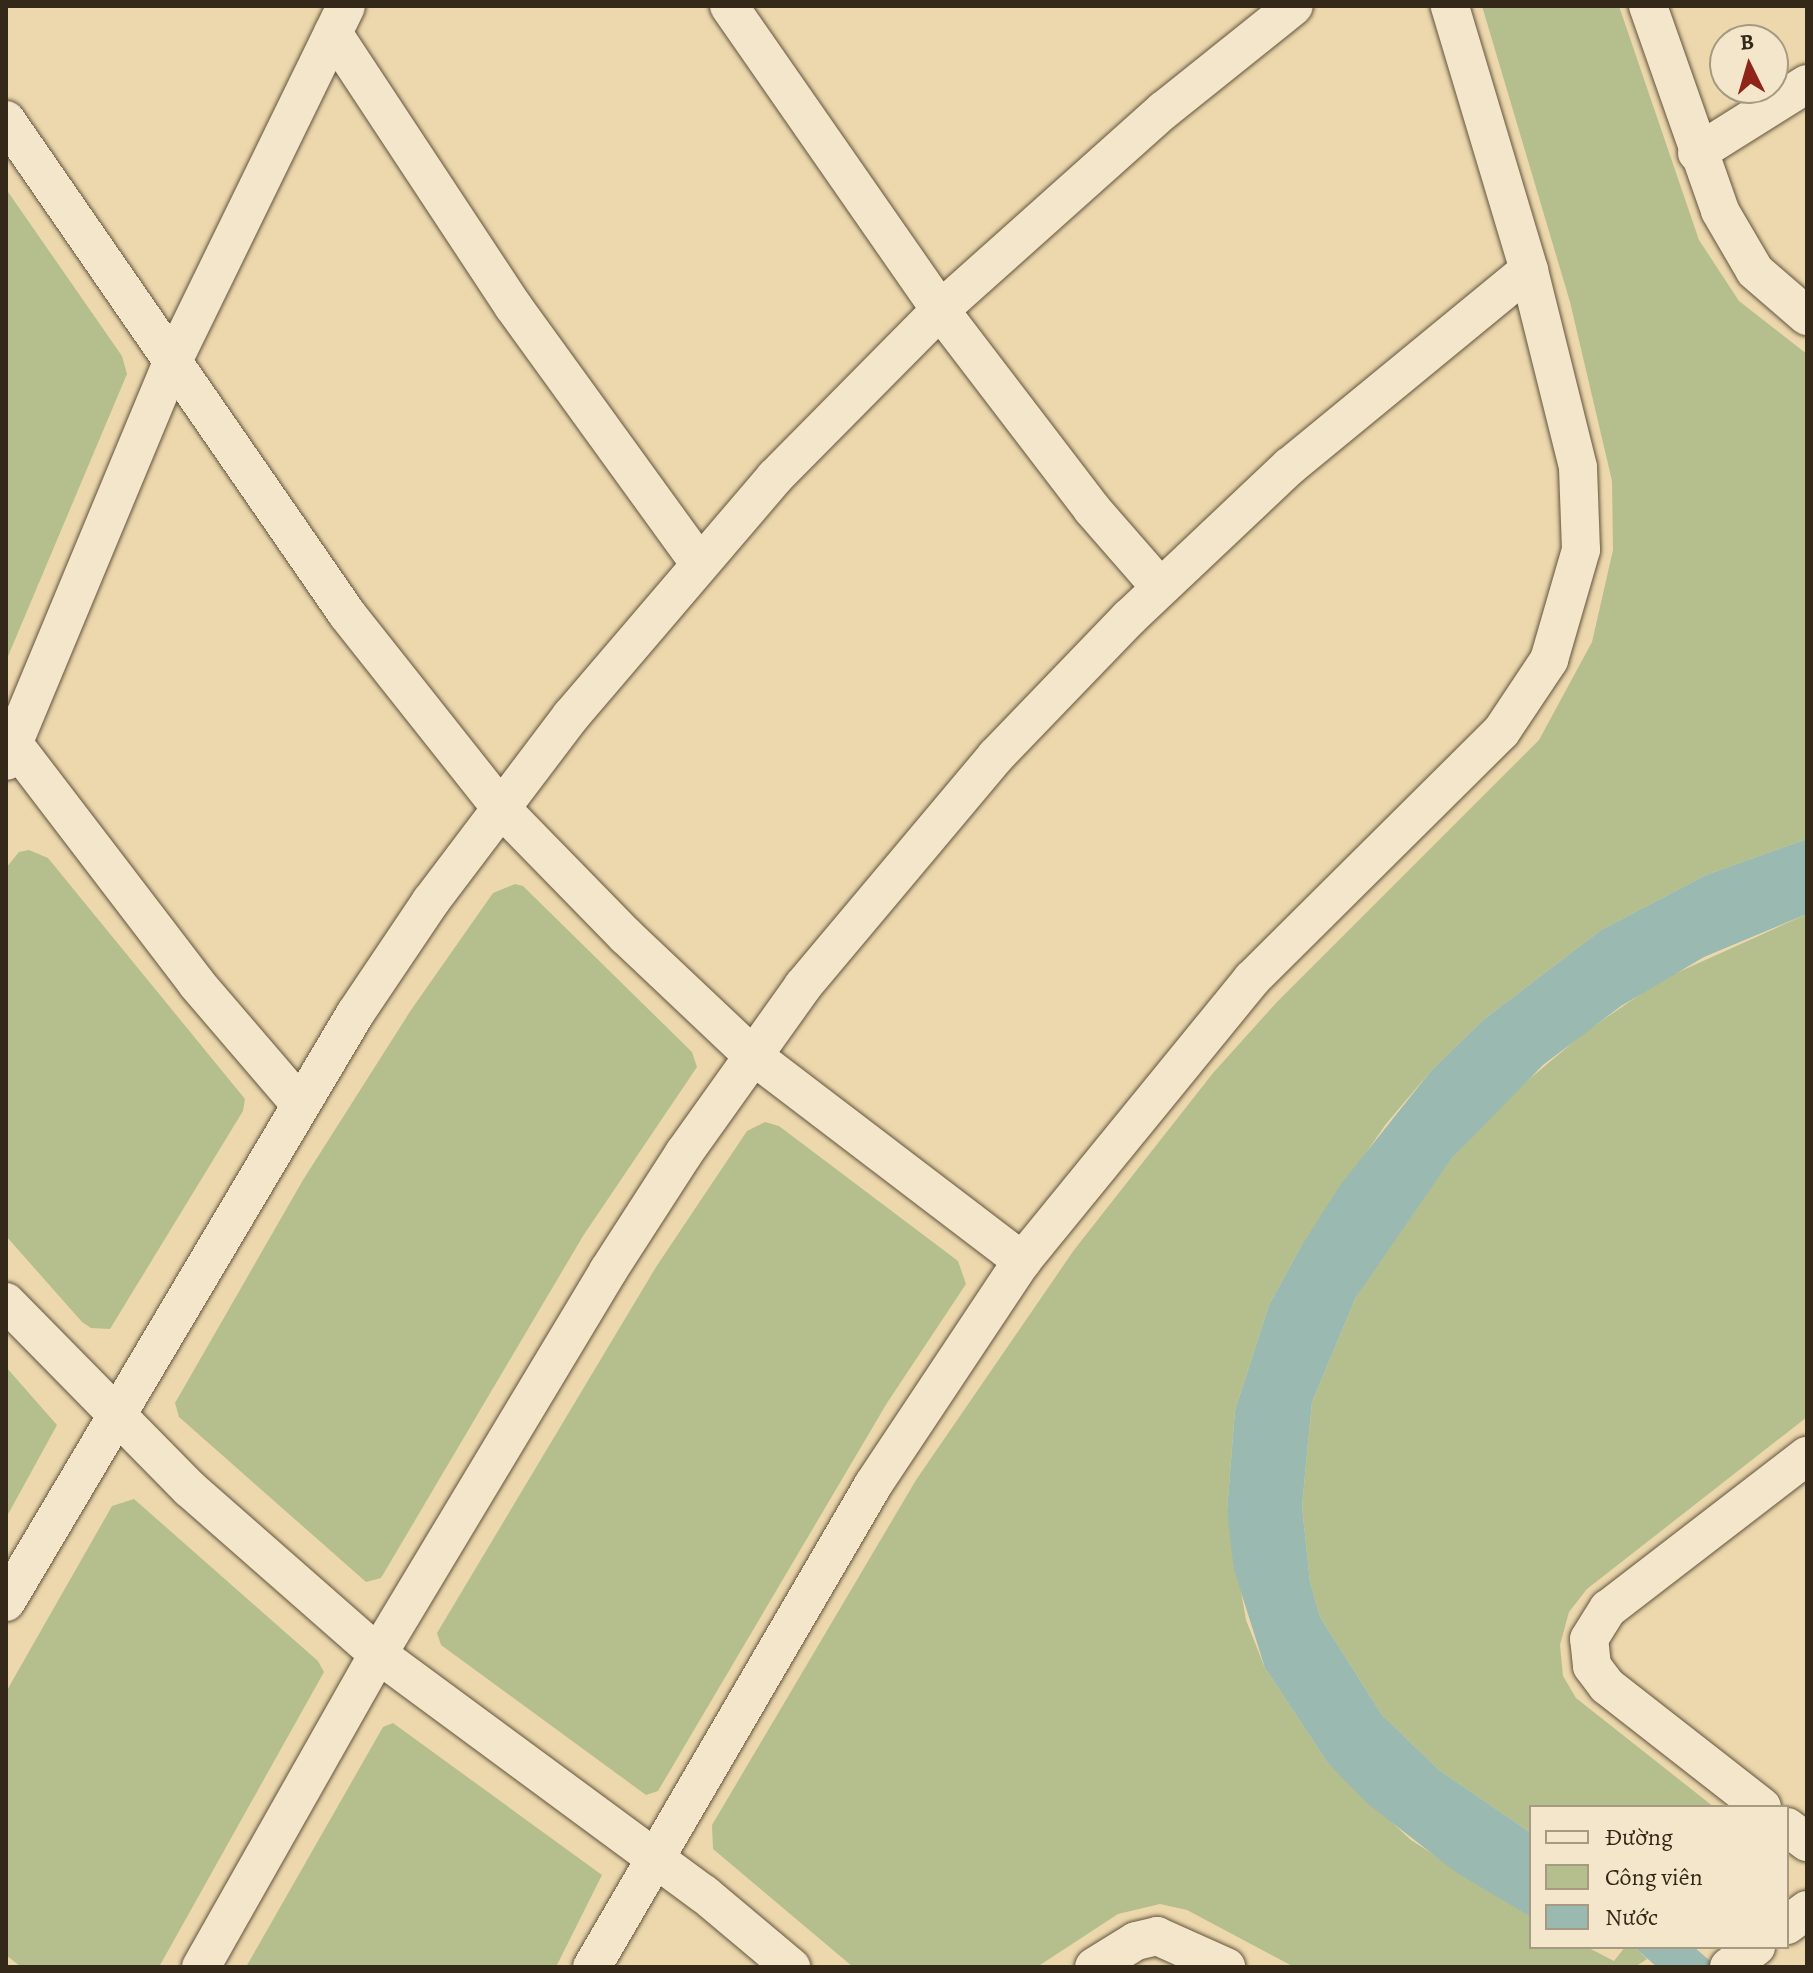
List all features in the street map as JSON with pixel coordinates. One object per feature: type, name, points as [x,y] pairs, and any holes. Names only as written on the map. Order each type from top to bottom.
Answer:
[{"type":"street","points":[[6,1602],[299,1103],[431,901],[501,808],[699,563],[775,477],[940,310],[1164,110],[1294,6]]},
{"type":"street","points":[[592,1967],[873,1485],[1022,1261],[1252,979],[1501,732],[1549,660],[1574,587],[1582,507],[1569,424],[1529,270],[1450,6]]},
{"type":"street","points":[[1648,6],[1697,153],[1737,244],[1755,271],[1807,316]]},
{"type":"street","points":[[738,9],[940,310],[1092,509],[1160,587]]},
{"type":"street","points":[[340,19],[513,306],[699,563]]},
{"type":"street","points":[[299,1103],[9,752],[171,365],[340,19]]},
{"type":"street","points":[[1697,153],[1807,84]]},
{"type":"street","points":[[6,120],[171,365],[347,614],[501,808],[752,1055],[1022,1261]]},
{"type":"street","points":[[201,1967],[378,1654],[608,1271],[752,1055],[859,915],[996,756],[1160,587],[1290,466],[1529,270]]},
{"type":"street","points":[[6,1302],[113,1416],[378,1654],[656,1858],[791,1967]]},
{"type":"street","points":[[1759,1805],[1607,1686],[1592,1666],[1589,1639],[1608,1609],[1807,1456]]},
{"type":"street","points":[[1789,1828],[1807,1842]]},
{"type":"street","points":[[1789,1924],[1807,1910]]},
{"type":"street","points":[[1094,1967],[1136,1941],[1157,1936],[1226,1967]]},
{"type":"green space","points":[[1482,6],[1619,6],[1699,240],[1739,301],[1807,354],[1807,839],[1706,875],[1601,930],[1483,1020],[1430,1072],[1386,1124],[1300,1248],[1269,1305],[1235,1410],[1227,1511],[1246,1620],[1265,1668],[1327,1762],[1411,1840],[1529,1916],[1529,1949],[1591,1949],[1614,1961],[1623,1949],[1636,1949],[1647,1959],[1635,1967],[1294,1967],[1187,1910],[1160,1904],[1118,1914],[1037,1967],[853,1967],[713,1849],[712,1825],[916,1480],[1074,1250],[1213,1073],[1276,1003],[1539,740],[1592,642],[1613,550],[1612,481],[1570,302]]},
{"type":"green space","points":[[6,189],[122,356],[127,374],[6,661]]},
{"type":"green space","points":[[29,850],[48,858],[245,1099],[243,1111],[110,1329],[91,1328],[82,1322],[6,1236],[6,868],[19,852]]},
{"type":"green space","points":[[515,884],[523,886],[692,1052],[697,1067],[583,1236],[381,1578],[366,1582],[179,1417],[175,1403],[303,1180],[411,1010],[493,893]]},
{"type":"green space","points":[[1807,914],[1807,1417],[1587,1589],[1569,1612],[1560,1645],[1563,1676],[1576,1698],[1711,1805],[1529,1805],[1529,1832],[1439,1770],[1382,1715],[1320,1617],[1310,1582],[1302,1506],[1312,1402],[1356,1297],[1403,1223],[1451,1159],[1508,1097],[1584,1033],[1661,980]]},
{"type":"green space","points":[[765,1122],[779,1126],[958,1261],[966,1284],[887,1403],[658,1791],[646,1795],[441,1645],[437,1633],[656,1267],[747,1131]]},
{"type":"green space","points":[[6,1367],[57,1425],[6,1518]]},
{"type":"green space","points":[[134,1499],[318,1661],[324,1672],[159,1967],[21,1967],[6,1955],[6,1692],[112,1506]]},
{"type":"green space","points":[[393,1723],[602,1875],[556,1967],[246,1967],[383,1727]]},
{"type":"water","points":[[1807,839],[1807,914],[1704,957],[1621,1006],[1543,1065],[1451,1159],[1356,1297],[1312,1402],[1302,1506],[1310,1582],[1320,1617],[1382,1715],[1439,1770],[1529,1832],[1529,1916],[1457,1873],[1368,1804],[1327,1762],[1265,1668],[1234,1570],[1227,1511],[1235,1410],[1269,1305],[1300,1248],[1341,1184],[1430,1072],[1483,1020],[1601,930],[1706,875]]},
{"type":"water","points":[[1636,1949],[1696,1949],[1717,1967],[1657,1967]]}]
